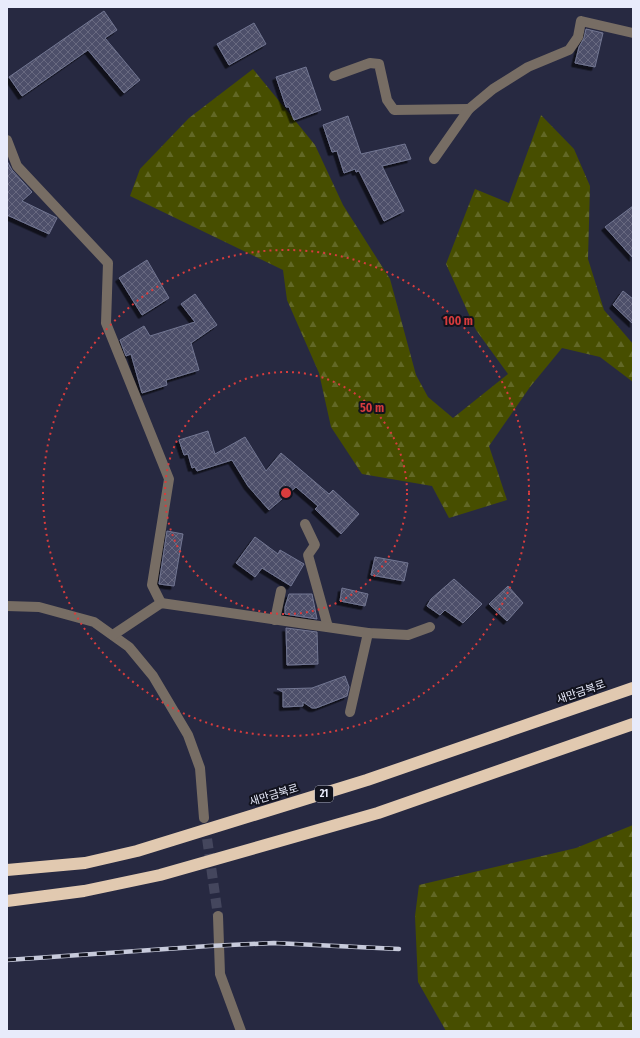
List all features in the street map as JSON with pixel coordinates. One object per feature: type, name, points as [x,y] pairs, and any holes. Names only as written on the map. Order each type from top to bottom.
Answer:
[{"type":"highway","name":"새만금북로","points":[[7,870],[85,863],[137,851],[367,780],[633,688]]},
{"type":"highway","points":[[7,900],[84,891],[168,873],[378,813],[633,724]]},
{"type":"street","points":[[434,159],[469,109],[493,89],[528,67],[569,50],[578,37],[581,21],[633,33]]},
{"type":"street","points":[[334,76],[370,63],[379,64],[387,100],[394,110],[469,109]]},
{"type":"street","points":[[7,140],[17,166],[108,263],[106,323],[169,479],[152,585],[162,603]]},
{"type":"street","points":[[305,524],[315,545],[308,555],[328,627]]},
{"type":"street","points":[[275,620],[281,591]]},
{"type":"street","points":[[113,635],[162,603],[368,633],[408,635],[430,627]]},
{"type":"street","points":[[7,606],[39,607],[94,622],[129,647],[153,676],[188,736],[200,768],[204,818]]},
{"type":"street","points":[[350,712],[368,633]]},
{"type":"street","points":[[218,916],[220,974],[241,1031]]},
{"type":"green space","points":[[253,69],[315,145],[343,205],[390,279],[416,375],[428,397],[453,418],[508,374],[476,330],[446,264],[475,189],[509,203],[541,115],[574,149],[590,186],[588,259],[604,310],[633,344],[633,382],[600,357],[562,348],[530,387],[489,446],[507,500],[449,518],[432,486],[362,474],[331,427],[319,373],[287,300],[283,270],[130,196],[140,169],[189,118]]},
{"type":"green space","points":[[633,825],[633,1031],[446,1031],[418,982],[415,916],[419,885],[576,848]]},
{"type":"building","points":[[104,11],[117,30],[105,38],[140,80],[124,93],[88,50],[22,96],[9,77]]},
{"type":"building","points":[[254,23],[266,44],[229,65],[217,44]]},
{"type":"building","points":[[586,29],[603,33],[595,67],[575,63]]},
{"type":"building","points":[[306,67],[321,110],[294,120],[289,107],[286,107],[276,77]]},
{"type":"building","points":[[348,116],[361,154],[405,144],[411,159],[382,166],[404,211],[384,221],[359,171],[356,172],[355,169],[344,173],[337,151],[332,152],[323,125]]},
{"type":"building","points":[[7,161],[12,170],[32,192],[22,201],[57,218],[49,234],[7,215]]},
{"type":"building","points":[[633,206],[633,258],[605,227]]},
{"type":"building","points":[[147,260],[169,298],[142,315],[119,278]]},
{"type":"building","points":[[623,291],[633,299],[633,324],[613,305]]},
{"type":"building","points":[[195,294],[217,325],[191,343],[199,370],[166,380],[167,385],[142,393],[131,354],[126,356],[120,340],[144,326],[150,336],[195,322],[181,304]]},
{"type":"building","points":[[208,431],[215,454],[245,437],[266,471],[281,453],[329,494],[333,490],[359,514],[341,534],[315,509],[318,506],[296,487],[269,510],[248,486],[232,460],[197,471],[195,467],[192,468],[188,454],[184,455],[179,440]]},
{"type":"building","points":[[167,531],[183,534],[174,586],[159,584]]},
{"type":"building","points":[[255,537],[278,554],[280,550],[304,564],[291,586],[262,568],[255,577],[236,563]]},
{"type":"building","points":[[375,557],[408,563],[404,581],[371,575]]},
{"type":"building","points":[[454,579],[482,604],[463,623],[445,610],[440,615],[427,606],[431,599]]},
{"type":"building","points":[[508,586],[523,603],[507,621],[489,604]]},
{"type":"building","points":[[342,588],[368,594],[365,606],[340,601]]},
{"type":"building","points":[[289,594],[312,594],[317,619],[285,614],[285,607]]},
{"type":"building","points":[[286,628],[317,632],[318,664],[287,665]]},
{"type":"building","points":[[345,676],[349,687],[347,696],[316,708],[312,708],[303,702],[303,706],[283,707],[283,692],[277,689],[312,688]]},
{"type":"tunnel","points":[[205,824],[218,916]]},
{"type":"railway","points":[[7,960],[274,943],[399,949]]}]
